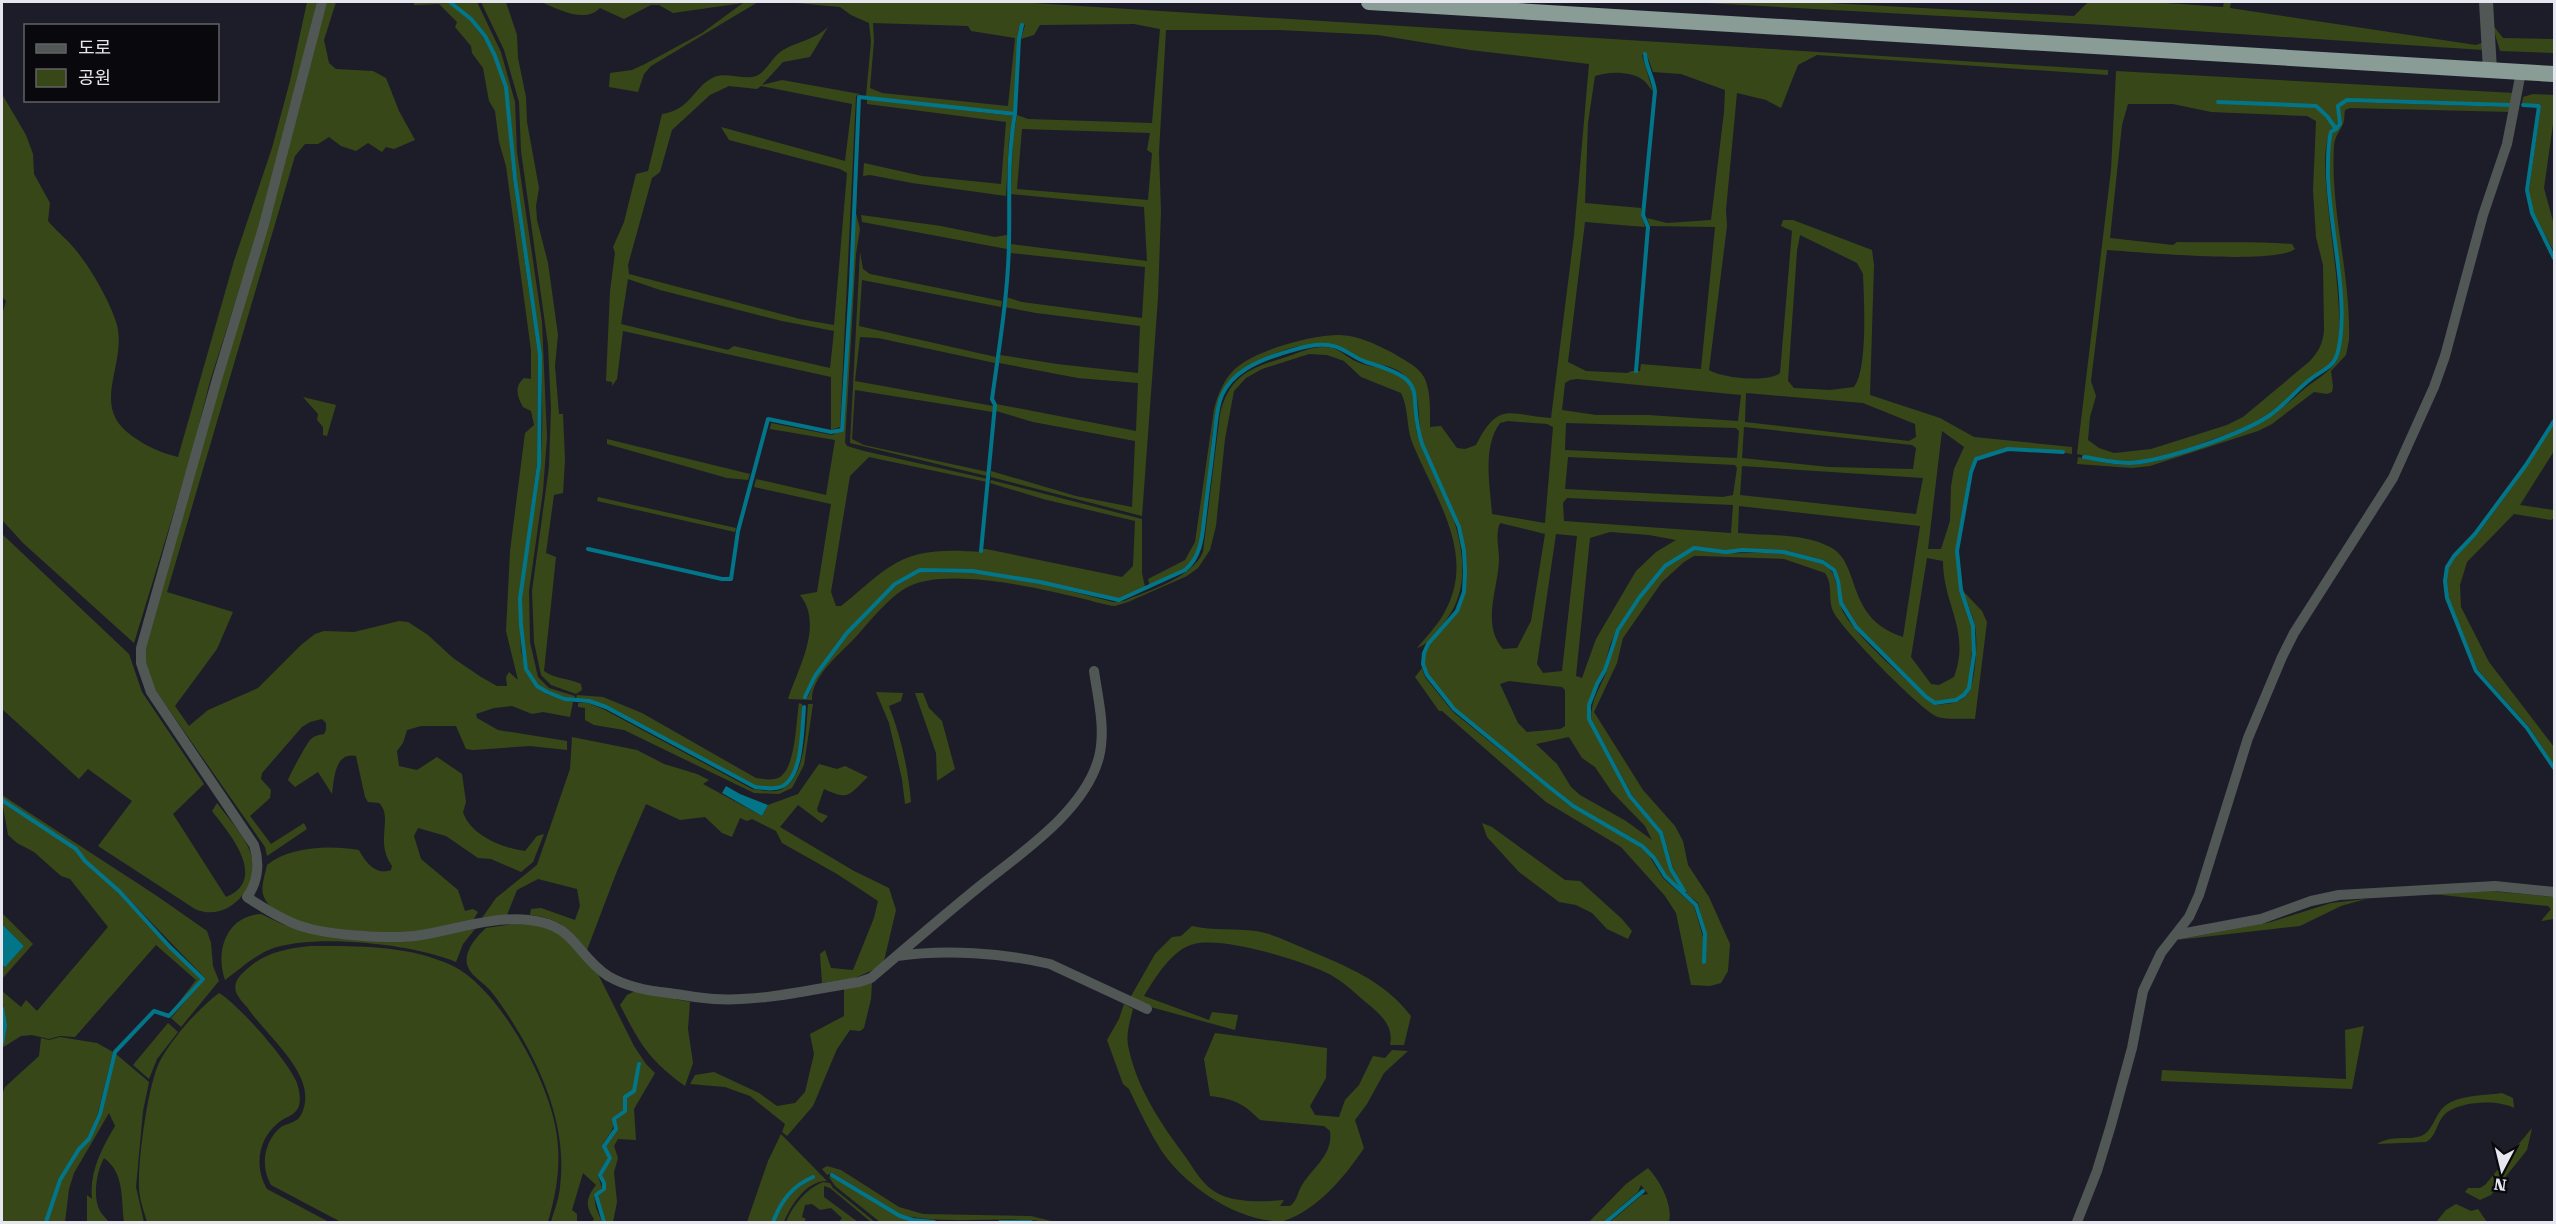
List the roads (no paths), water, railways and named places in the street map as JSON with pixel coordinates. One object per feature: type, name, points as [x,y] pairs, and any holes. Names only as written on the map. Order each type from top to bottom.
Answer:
[{"type":"highway","points":[[1369,2],[2554,74]]},
{"type":"street","points":[[322,2],[263,228],[217,379],[141,648],[141,663],[151,692],[254,845],[258,856],[256,879],[247,897],[297,925],[318,930],[374,935],[406,937],[512,919],[546,922],[561,929],[574,940],[609,976],[649,991],[715,999],[759,997],[859,982],[871,978],[1030,847],[1058,820],[1080,794],[1095,767],[1101,739],[1094,671]]},
{"type":"street","points":[[2487,2],[2490,70]]},
{"type":"street","points":[[2077,1222],[2097,1172],[2111,1125],[2132,1048],[2134,1027],[2143,991],[2161,953],[2189,917],[2199,895],[2248,738],[2282,657],[2294,633],[2393,478],[2434,387],[2445,356],[2483,215],[2506,144],[2521,72]]},
{"type":"street","points":[[2175,935],[2261,919],[2312,901],[2339,895],[2495,886],[2554,892]]},
{"type":"street","points":[[896,956],[955,953],[1034,960],[1050,964],[1147,1009]]},
{"type":"water","points":[[726,786],[768,805],[762,816],[722,793]]},
{"type":"water","points":[[2,924],[24,946],[5,967],[2,965]]},
{"type":"waterway","points":[[450,2],[471,19],[485,36],[506,87],[515,179],[540,355],[539,464],[520,599],[526,669],[537,686],[547,692],[565,699],[589,701],[606,707],[755,787],[776,788],[790,780],[798,761],[804,707]]},
{"type":"waterway","points":[[588,549],[722,579],[731,579],[738,531],[768,419],[831,432],[842,430],[859,97],[1015,114],[1019,39],[1022,25]]},
{"type":"waterway","points":[[1636,371],[1648,227],[1643,215],[1655,91],[1645,54]]},
{"type":"waterway","points":[[2336,129],[2340,124],[2338,106],[2347,100],[2509,105]]},
{"type":"waterway","points":[[2084,457],[2129,463],[2161,458],[2222,438],[2270,415],[2307,382],[2331,365],[2336,356],[2342,322],[2340,281],[2328,177],[2329,143],[2331,132],[2336,129],[2316,106],[2218,102]]},
{"type":"waterway","points":[[2523,105],[2539,106],[2527,190],[2532,213],[2554,258]]},
{"type":"waterway","points":[[981,551],[995,405],[992,399],[1007,282],[1010,162],[1015,114]]},
{"type":"waterway","points":[[805,697],[815,676],[847,633],[895,584],[920,570],[972,571],[1040,582],[1119,600],[1185,570],[1194,560],[1201,541],[1217,411],[1226,387],[1246,368],[1272,357],[1313,345],[1337,347],[1362,360],[1388,369],[1410,383],[1414,391],[1422,444],[1459,527],[1464,551],[1464,592],[1457,611],[1428,644],[1423,664],[1427,675],[1454,709],[1549,787],[1573,806],[1642,846],[1654,858],[1665,876],[1696,905],[1705,934],[1704,962]]},
{"type":"waterway","points":[[2554,421],[2526,465],[2475,534],[2454,556],[2447,567],[2445,581],[2447,598],[2476,671],[2527,728],[2554,768]]},
{"type":"waterway","points":[[1684,891],[1671,869],[1661,833],[1630,796],[1589,719],[1589,705],[1605,670],[1618,630],[1639,598],[1665,566],[1694,548],[1726,552],[1742,550],[1784,552],[1823,562],[1834,570],[1841,603],[1856,627],[1926,697],[1935,703],[1956,700],[1969,688],[1974,654],[1973,626],[1961,590],[1957,551],[1971,472],[1976,459],[2008,449],[2063,452]]},
{"type":"waterway","points":[[2,800],[76,849],[85,861],[119,891],[203,979],[169,1016],[154,1011],[115,1052],[100,1114],[89,1139],[79,1149],[60,1180],[46,1222]]},
{"type":"waterway","points":[[2,1008],[5,1025],[2,1043]]},
{"type":"waterway","points":[[604,1222],[596,1195],[604,1189],[600,1175],[610,1158],[604,1146],[616,1129],[614,1119],[625,1111],[625,1097],[634,1091],[639,1064]]},
{"type":"waterway","points":[[832,1175],[900,1216],[934,1222]]},
{"type":"waterway","points":[[773,1222],[788,1195],[813,1177]]},
{"type":"waterway","points":[[1606,1222],[1643,1191]]},
{"type":"waterway","points":[[1000,1222],[1031,1222]]}]
